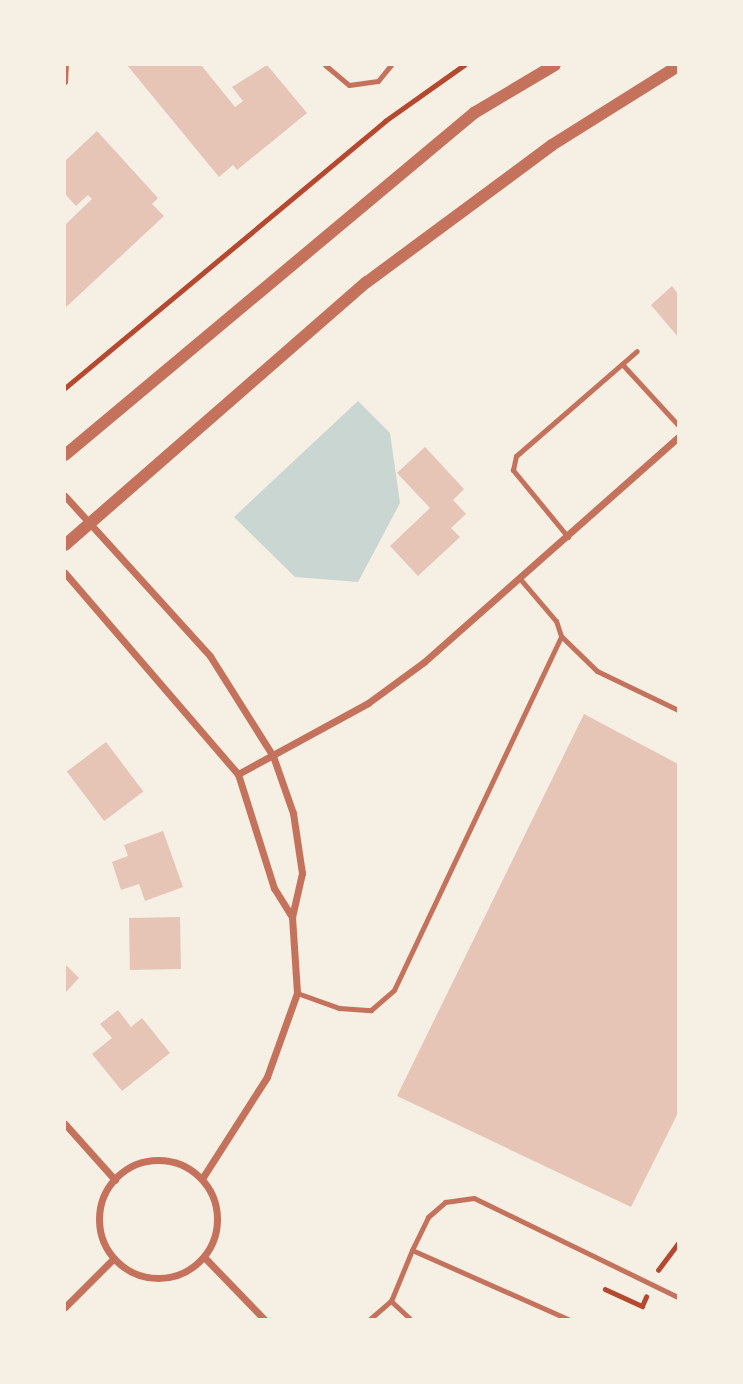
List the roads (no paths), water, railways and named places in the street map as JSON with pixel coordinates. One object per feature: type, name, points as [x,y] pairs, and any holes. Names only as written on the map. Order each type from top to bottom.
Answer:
[{"type":"street","points":[[65,456],[474,113],[555,65]]},
{"type":"street","points":[[65,545],[367,282],[552,145],[678,66]]},
{"type":"street","points":[[238,774],[368,703],[521,580],[678,437]]},
{"type":"street","points":[[65,496],[210,656],[273,756],[293,813],[302,873],[292,917],[297,993],[267,1077],[203,1177]]},
{"type":"street","points":[[65,573],[238,774],[274,888],[292,917]]},
{"type":"street","points":[[65,1124],[115,1180]]},
{"type":"street","points":[[152,1159],[181,1164],[203,1177],[217,1220],[205,1258],[188,1272],[161,1276],[138,1274],[114,1258],[99,1237],[96,1214],[115,1180],[152,1159]]},
{"type":"street","points":[[65,1307],[114,1258]]},
{"type":"street","points":[[205,1258],[264,1319]]},
{"type":"lane","points":[[65,82],[66,65]]},
{"type":"lane","points":[[325,65],[349,85],[378,81],[391,65]]},
{"type":"lane","points":[[568,537],[513,470],[516,456],[637,351]]},
{"type":"lane","points":[[622,364],[678,425]]},
{"type":"lane","points":[[521,580],[556,621],[561,636],[597,671],[678,710]]},
{"type":"lane","points":[[297,993],[339,1008],[371,1010],[394,990],[561,636]]},
{"type":"lane","points":[[370,1319],[391,1301],[428,1217],[445,1202],[474,1198],[678,1297]]},
{"type":"lane","points":[[412,1250],[568,1319]]},
{"type":"lane","points":[[391,1301],[410,1319]]}]
